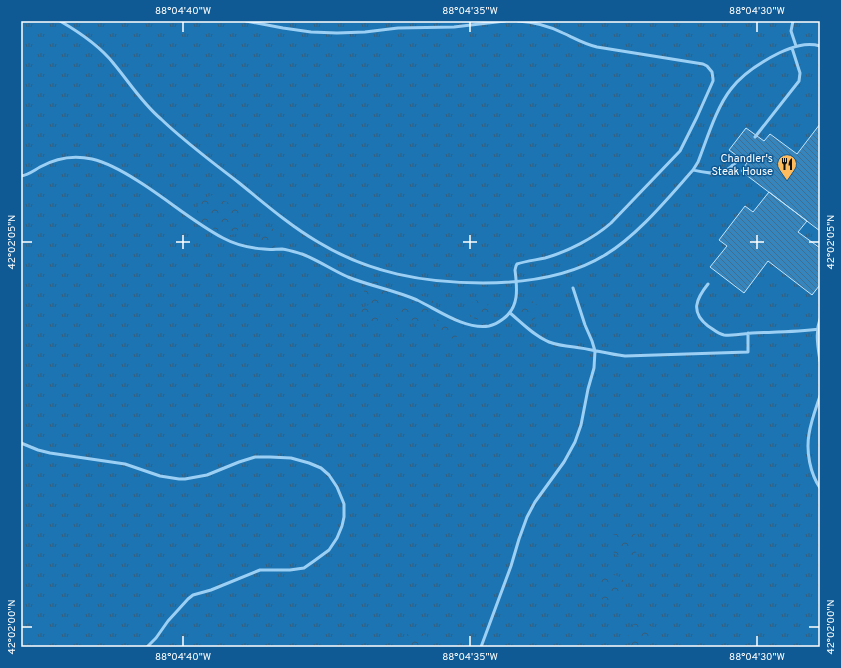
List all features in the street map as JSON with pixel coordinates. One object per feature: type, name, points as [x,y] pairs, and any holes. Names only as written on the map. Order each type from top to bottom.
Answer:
[{"type":"lane","points":[[60,21],[91,42],[113,62],[148,107],[168,126],[281,217],[318,243],[351,260],[383,271],[428,281],[461,283],[516,283],[570,271],[606,254],[626,240],[639,228],[693,170],[698,162],[720,107],[730,90],[737,82],[753,68],[772,56],[796,46],[806,44],[820,46]]},
{"type":"lane","points":[[246,21],[311,32],[337,33],[364,32],[398,28],[454,26],[505,21]]},
{"type":"lane","points":[[21,176],[27,175],[47,163],[62,158],[77,157],[93,159],[128,174],[200,225],[230,241],[251,247],[288,250],[304,255],[347,277],[404,295],[451,318],[472,325],[490,326],[501,321],[510,313],[516,298],[515,270],[517,264],[546,258],[595,235],[611,223],[680,150],[714,79],[712,72],[703,64],[588,45],[550,28],[538,24],[518,21]]},
{"type":"lane","points":[[792,21],[792,31],[796,46]]},
{"type":"lane","points":[[756,138],[799,81],[800,73],[792,48]]},
{"type":"lane","points":[[693,170],[716,173],[722,172],[732,168],[741,156]]},
{"type":"lane","points":[[708,284],[700,293],[697,302],[697,313],[704,322],[720,333],[728,335],[819,329]]},
{"type":"lane","points":[[481,647],[509,573],[527,517],[535,502],[564,462],[575,442],[578,433],[594,368],[595,351],[573,288]]},
{"type":"lane","points":[[510,313],[535,334],[549,342],[607,354],[625,356],[748,352],[748,333]]},
{"type":"lane","points":[[820,319],[818,345],[820,361]]},
{"type":"lane","points":[[820,396],[810,426],[808,442],[811,467],[816,482],[820,488]]},
{"type":"lane","points":[[21,444],[38,450],[65,456],[133,466],[160,476],[179,479],[207,475],[238,462],[255,457],[291,458],[317,466],[326,472],[335,482],[342,499],[344,516],[337,538],[328,550],[304,568],[290,570],[260,570],[211,590],[193,595],[168,621],[156,638],[147,647]]},
{"type":"green space","points":[[21,21],[820,21],[820,647],[21,647]]},
{"type":"green space","points":[[214,195],[237,206],[241,211],[243,219],[242,223],[238,230],[231,235],[223,235],[218,233],[213,227],[203,224],[199,219],[197,212],[198,205],[206,198]]},
{"type":"green space","points":[[270,228],[277,231],[280,238],[277,245],[270,248],[263,245],[260,238],[263,231]]},
{"type":"green space","points":[[376,280],[381,281],[387,287],[387,297],[381,303],[376,304],[371,303],[365,297],[364,292],[365,287],[371,281]]},
{"type":"green space","points":[[419,296],[428,297],[434,302],[436,314],[433,319],[428,323],[421,324],[413,320],[405,323],[398,321],[395,315],[397,307],[403,303],[410,304]]},
{"type":"green space","points":[[479,300],[486,303],[489,310],[486,317],[479,320],[472,317],[469,310],[472,303]]},
{"type":"green space","points":[[527,300],[531,301],[537,307],[537,315],[531,321],[527,322],[523,321],[517,315],[516,311],[517,307],[523,301]]},
{"type":"green space","points":[[370,305],[377,308],[380,315],[377,322],[370,325],[363,322],[360,315],[363,308]]},
{"type":"green space","points":[[449,313],[458,317],[462,326],[458,335],[449,339],[440,335],[436,326],[440,317]]},
{"type":"green space","points":[[625,530],[635,534],[639,544],[635,554],[625,558],[615,554],[611,544],[615,534]]},
{"type":"green space","points":[[612,575],[622,579],[626,589],[622,599],[612,603],[602,599],[598,589],[602,579]]},
{"type":"green space","points":[[641,622],[650,626],[654,635],[650,644],[641,648],[632,644],[628,635],[632,626]]},
{"type":"green space","points":[[414,631],[426,636],[430,640],[432,647],[399,647],[404,637]]},
{"type":"building","name":"Chandler's Steak House","points":[[820,124],[820,231],[741,171],[747,163],[729,150],[746,128],[764,141],[770,134],[797,154]]},
{"type":"building","points":[[769,192],[807,221],[798,232],[820,248],[820,287],[819,286],[812,295],[768,261],[744,293],[710,267],[727,246],[719,240],[745,206],[753,212]]},
{"type":"place","name":"Chandler's Steak House","points":[[787,181]]}]
